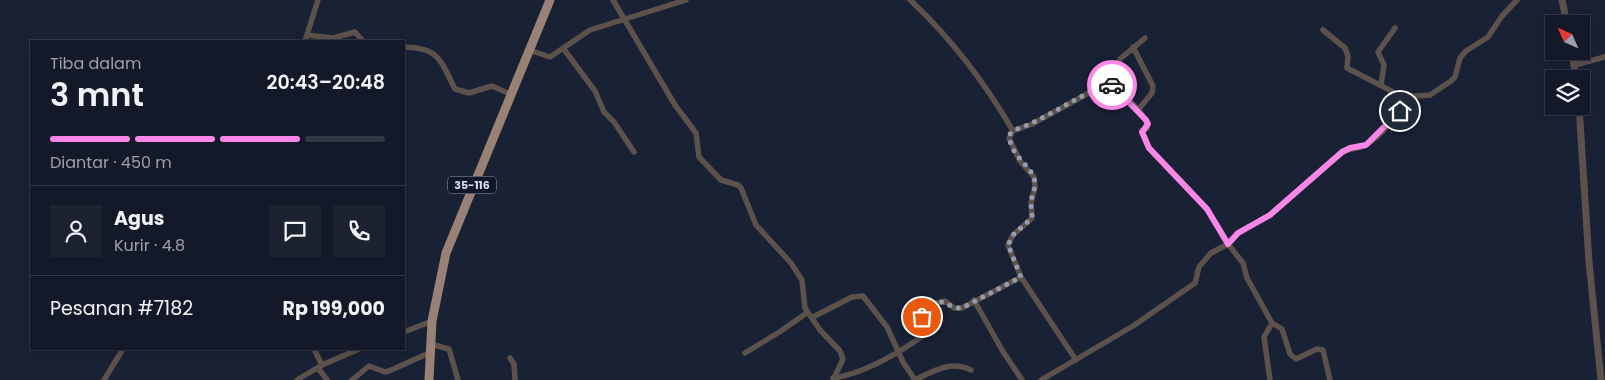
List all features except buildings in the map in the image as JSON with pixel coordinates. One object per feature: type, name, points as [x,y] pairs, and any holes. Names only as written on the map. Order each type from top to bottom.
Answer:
[{"type":"main road","name":"35-116","points":[[429,380],[432,321],[446,253],[550,0]]},
{"type":"street","points":[[318,0],[306,38],[333,38],[355,32],[362,40]]},
{"type":"street","points":[[613,0],[675,105],[696,133],[699,157],[721,180],[741,188],[756,225],[802,280],[803,300],[808,312],[814,317],[820,330],[835,344],[842,355],[842,363],[833,379]]},
{"type":"street","points":[[529,50],[550,57],[590,30],[686,0]]},
{"type":"street","points":[[910,0],[935,23],[972,66],[1013,130]]},
{"type":"street","points":[[1323,30],[1345,48],[1348,56],[1347,68],[1403,97],[1430,95],[1455,77],[1459,61],[1466,51],[1488,37],[1502,16],[1517,0]]},
{"type":"street","points":[[1562,0],[1565,15]]},
{"type":"street","points":[[1381,85],[1384,65],[1378,52],[1395,28]]},
{"type":"street","points":[[1076,360],[1021,277],[1008,245],[1013,235],[1032,218],[1031,200],[1035,183],[1034,177],[1020,161],[1009,138],[1013,130],[1032,124],[1109,82],[1116,64],[1145,38]]},
{"type":"street","points":[[405,47],[421,48],[437,54],[455,89],[469,93],[492,86],[510,94]]},
{"type":"street","points":[[1134,47],[1153,86],[1152,93],[1138,110]]},
{"type":"street","points":[[564,48],[594,91],[604,112],[614,122],[634,152]]},
{"type":"street","points":[[1575,65],[1605,57]]},
{"type":"street","points":[[1574,60],[1575,70]]},
{"type":"street","points":[[1109,82],[1138,110],[1148,124],[1142,132],[1149,148],[1207,209],[1228,244],[1243,263],[1247,278],[1272,323],[1282,329],[1294,359],[1317,349],[1322,350],[1330,380]]},
{"type":"street","points":[[1041,380],[1133,326],[1195,283],[1204,260],[1211,253],[1228,244],[1238,233],[1270,215],[1342,152],[1350,148],[1366,145],[1395,118],[1400,111],[1403,97]]},
{"type":"street","points":[[1580,115],[1589,262],[1601,380]]},
{"type":"street","points":[[833,379],[846,376],[898,352],[923,336],[925,328],[922,317],[933,304],[945,301],[957,308],[1021,277]]},
{"type":"street","points":[[814,317],[852,297],[863,296],[887,327],[898,352],[915,380],[937,369],[957,364],[971,370]]},
{"type":"street","points":[[974,300],[1002,350],[1022,380]]},
{"type":"street","points":[[745,353],[782,331],[808,312]]},
{"type":"street","points":[[405,332],[432,321]]},
{"type":"street","points":[[1270,380],[1264,337],[1272,323]]},
{"type":"street","points":[[352,380],[369,366],[385,372],[389,371],[430,349],[449,349],[458,380]]},
{"type":"street","points":[[104,380],[122,350]]},
{"type":"street","points":[[314,350],[327,380]]},
{"type":"street","points":[[296,380],[358,350]]},
{"type":"street","points":[[510,358],[514,364],[515,380]]},
{"type":"way so far","points":[[922,317],[924,312],[933,304],[945,301],[954,308],[962,308],[984,294],[1021,277],[1008,250],[1008,245],[1013,235],[1032,218],[1031,200],[1035,183],[1031,172],[1020,161],[1011,144],[1010,134],[1013,130],[1015,131],[1032,124],[1109,82],[1112,85]]},
{"type":"route","points":[[1112,85],[1124,94],[1146,120],[1148,124],[1147,128],[1142,132],[1142,136],[1149,148],[1168,170],[1183,181],[1207,209],[1228,244],[1238,233],[1270,215],[1316,172],[1342,152],[1350,148],[1366,145],[1400,111]]}]
